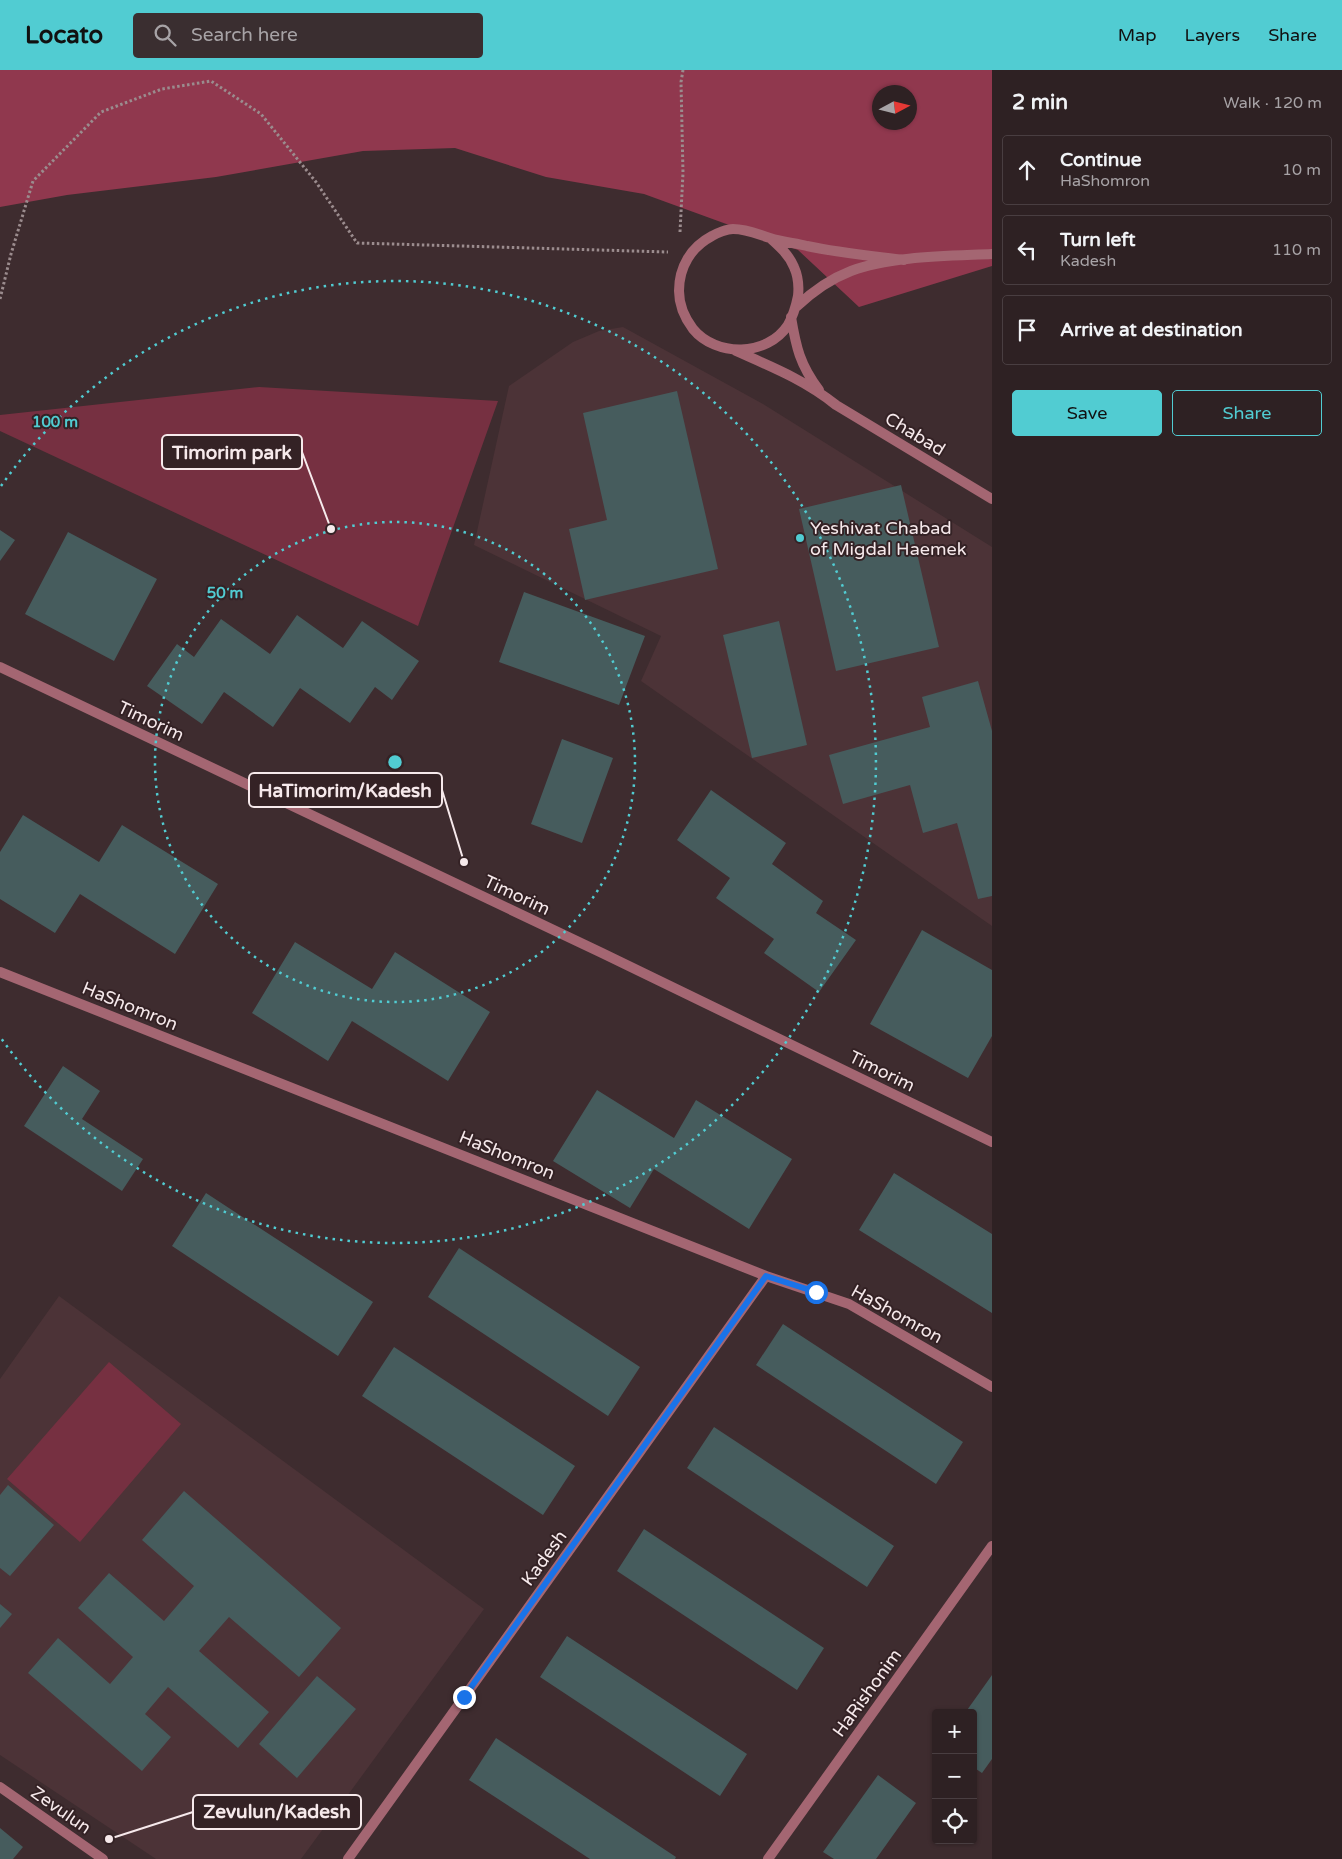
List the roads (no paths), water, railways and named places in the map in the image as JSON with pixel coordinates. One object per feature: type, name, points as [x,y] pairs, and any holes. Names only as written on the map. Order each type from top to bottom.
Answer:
[{"type":"street","points":[[770,238],[785,251],[795,268],[799,288],[794,312],[788,325],[773,339],[755,348],[735,350],[715,346],[698,335],[685,319],[679,300],[679,280],[685,261],[697,245],[714,234],[732,229],[752,231],[770,238],[810,247],[904,260]]},
{"type":"street","points":[[794,312],[812,293],[850,271],[874,264],[904,260],[992,254]]},
{"type":"street","name":"Chabad","points":[[794,312],[796,347],[806,370],[822,395]]},
{"type":"street","name":"Chabad","points":[[735,350],[783,371],[992,499]]},
{"type":"street","name":"Timorim","points":[[0,668],[602,953],[992,1142]]},
{"type":"street","name":"HaShomron","points":[[0,972],[766,1276],[849,1304],[992,1387]]},
{"type":"street","name":"Kadesh","points":[[348,1859],[766,1276]]},
{"type":"street","name":"HaRishonim","points":[[768,1859],[992,1546]]},
{"type":"street","name":"Zevulun","points":[[0,1787],[103,1859]]},
{"type":"place","name":"Timorim park","points":[[331,529]]},
{"type":"place","name":"Yeshivat Chabad of Migdal Haemek","points":[[800,538]]},
{"type":"place","name":"HaTimorim/Kadesh","points":[[464,862]]},
{"type":"place","name":"Zevulun/Kadesh","points":[[109,1839]]}]
